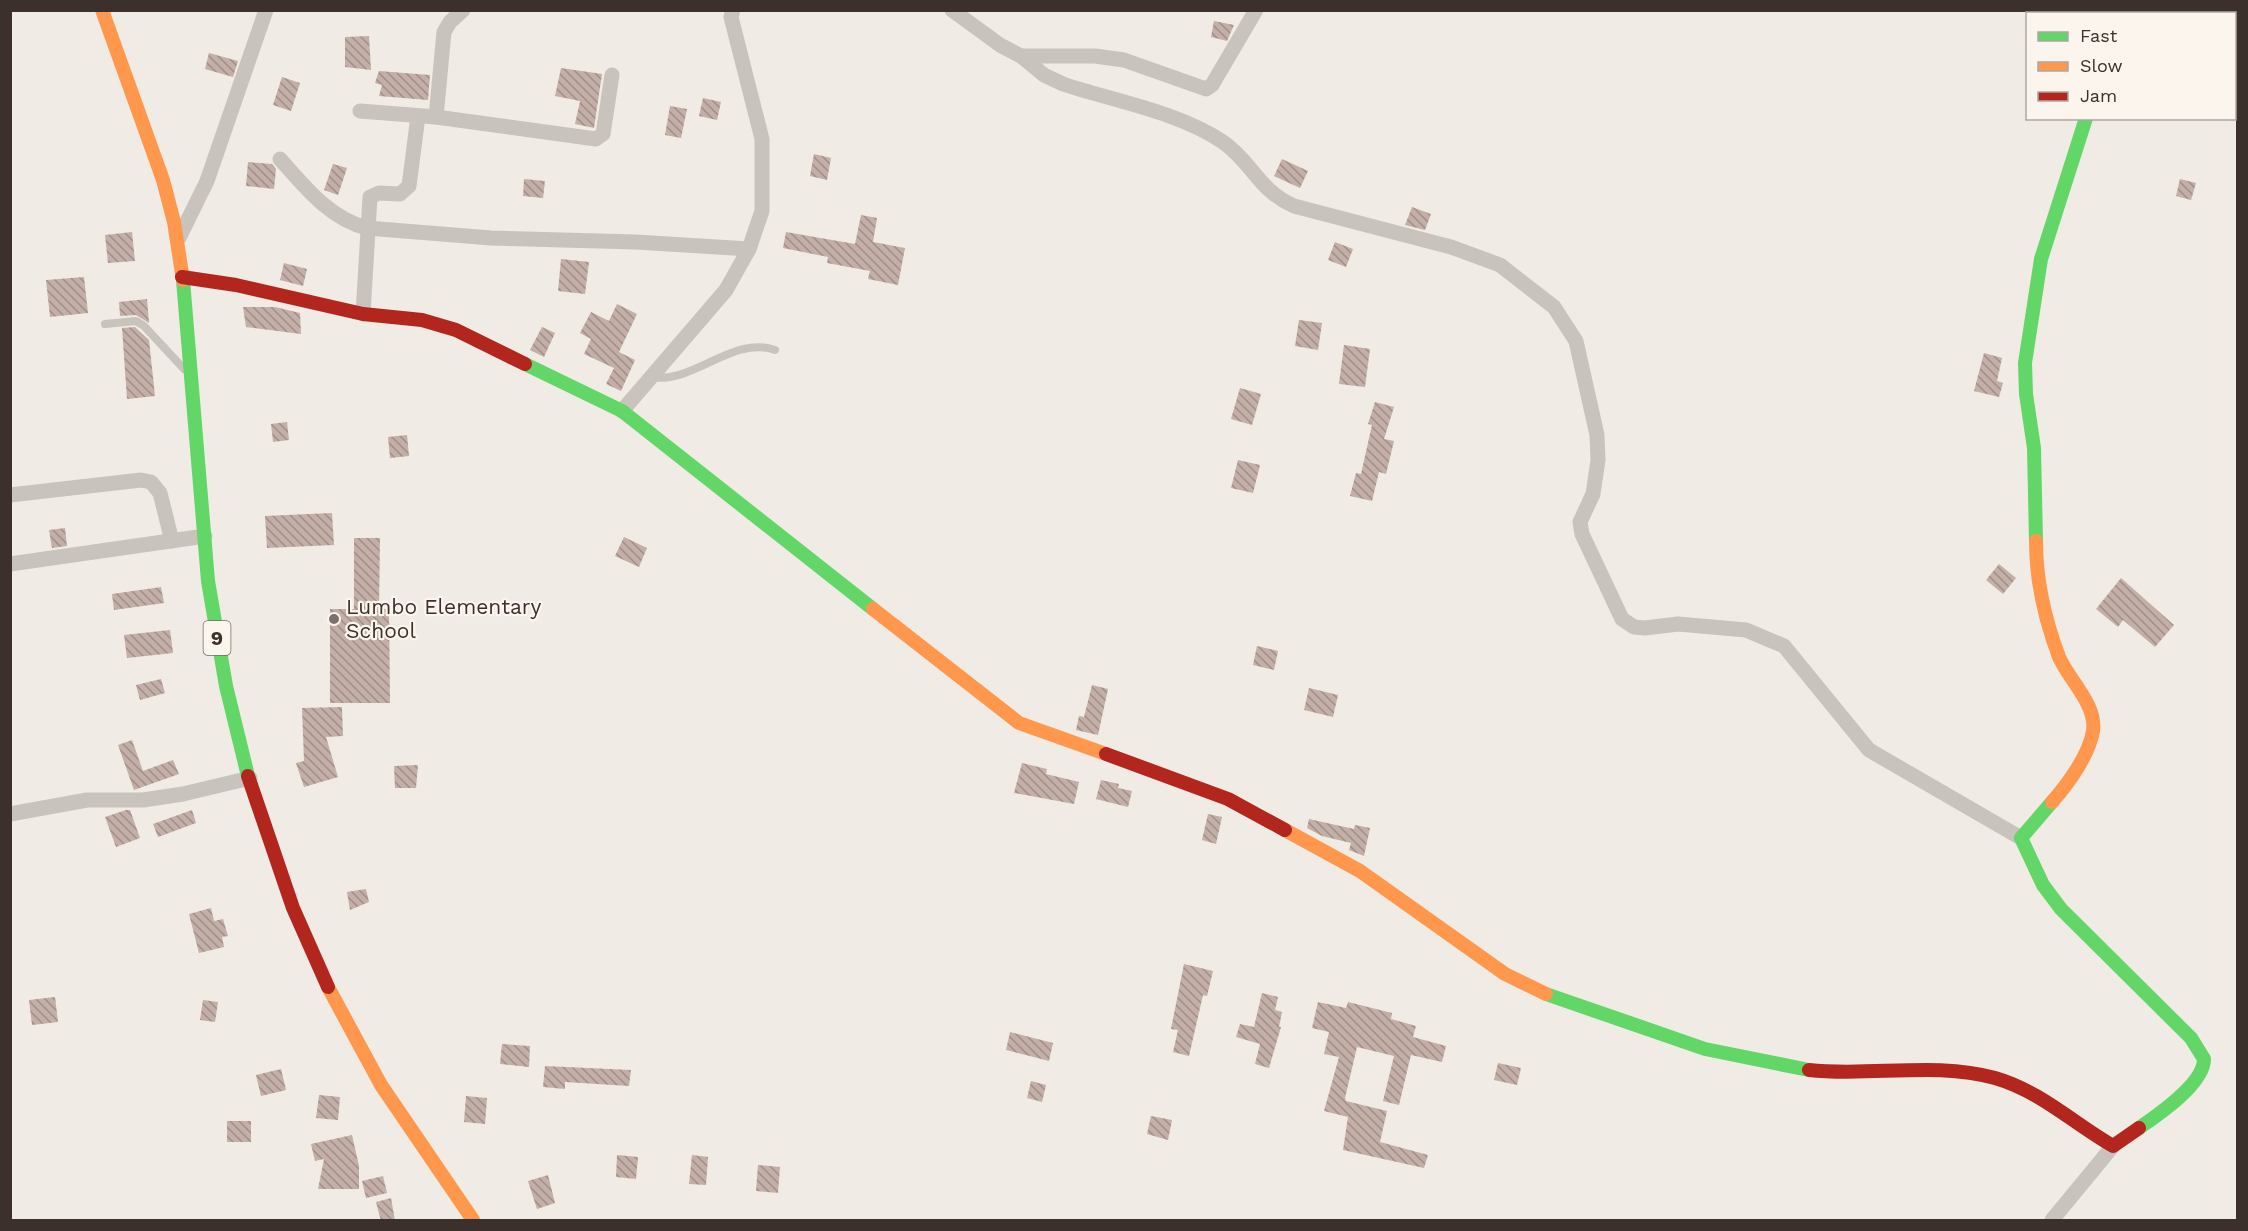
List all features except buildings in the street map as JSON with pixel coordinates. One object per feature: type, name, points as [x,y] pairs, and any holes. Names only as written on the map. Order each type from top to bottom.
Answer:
[{"type":"main road","name":"9","points":[[102,10],[148,131],[178,240],[205,536],[218,646],[250,778],[284,884],[308,944],[337,1004],[370,1067],[472,1221]]},
{"type":"main road","points":[[182,277],[236,285],[363,314],[422,320],[456,330],[622,411],[1019,723],[1228,799],[1360,871],[1504,974],[1552,997],[1706,1049],[1786,1067],[1830,1072],[1944,1071],[1995,1078],[2047,1100],[2078,1126],[2113,1146],[2188,1089],[2204,1067],[2203,1055],[2161,1004],[2072,921],[2046,890],[2022,838],[2058,796],[2083,757],[2093,731],[2092,714],[2060,659],[2040,597],[2036,562],[2034,448],[2026,394],[2025,363],[2041,259],[2085,120]]},
{"type":"street","points":[[178,240],[207,180],[266,10]]},
{"type":"street","points":[[436,117],[444,32],[450,22],[463,10]]},
{"type":"street","points":[[952,10],[1000,45],[1021,56],[1044,75],[1063,84],[1194,125],[1224,143],[1238,155],[1275,198],[1294,206],[1451,247],[1500,265],[1527,284],[1554,307],[1576,342],[1589,394],[1598,460],[1593,494],[1581,522],[1582,534],[1622,619],[1634,627],[1645,628],[1678,624],[1746,630],[1784,646],[1869,750],[2022,838]]},
{"type":"street","points":[[1021,56],[1095,56],[1125,60],[1206,89],[1212,85],[1256,10]]},
{"type":"street","points":[[622,411],[726,290],[749,249],[762,211],[765,176],[762,139],[729,13]]},
{"type":"street","points":[[360,111],[436,117],[596,139],[603,134],[612,75]]},
{"type":"street","points":[[363,314],[367,228],[372,194],[400,194],[409,186],[418,116]]},
{"type":"street","points":[[280,159],[334,213],[354,225],[367,228],[491,238],[636,242],[749,249]]},
{"type":"street","points":[[10,495],[141,480],[151,482],[160,493],[172,541]]},
{"type":"street","points":[[10,564],[205,536]]},
{"type":"street","points":[[10,814],[87,800],[143,800],[183,794],[250,778]]},
{"type":"street","points":[[2052,1221],[2113,1146]]},
{"type":"lane","points":[[105,324],[136,321],[144,326],[191,376]]},
{"type":"lane","points":[[651,377],[665,380],[672,378],[714,359],[754,347],[775,350]]},
{"type":"traffic: fast","points":[[2036,541],[2034,448],[2026,394],[2025,363],[2041,259],[2085,120]]},
{"type":"traffic: fast","points":[[183,280],[208,581],[226,686],[248,776]]},
{"type":"traffic: fast","points":[[525,364],[622,411],[873,609]]},
{"type":"traffic: fast","points":[[2052,802],[2021,838],[2043,885],[2061,909],[2191,1038],[2204,1059],[2197,1078],[2179,1098],[2139,1128]]},
{"type":"traffic: fast","points":[[1546,994],[1705,1049],[1809,1070]]},
{"type":"traffic: slow","points":[[102,10],[163,180],[174,222],[183,280]]},
{"type":"traffic: slow","points":[[2036,541],[2042,600],[2050,629],[2063,666],[2087,702],[2093,721],[2093,731],[2087,750],[2071,778],[2052,802]]},
{"type":"traffic: slow","points":[[873,609],[1019,723],[1106,754]]},
{"type":"traffic: slow","points":[[1285,830],[1360,871],[1505,974],[1546,994]]},
{"type":"traffic: slow","points":[[328,987],[381,1085],[473,1220]]},
{"type":"traffic: jam","points":[[182,277],[236,285],[363,314],[422,320],[456,330],[525,364]]},
{"type":"traffic: jam","points":[[1106,754],[1228,799],[1285,830]]},
{"type":"traffic: jam","points":[[248,776],[293,908],[328,987]]},
{"type":"traffic: jam","points":[[1809,1070],[1832,1072],[1926,1070],[1972,1073],[1995,1078],[2027,1091],[2113,1146],[2139,1128]]},
{"type":"place","name":"Lumbo Elementary School","points":[[334,619]]}]
